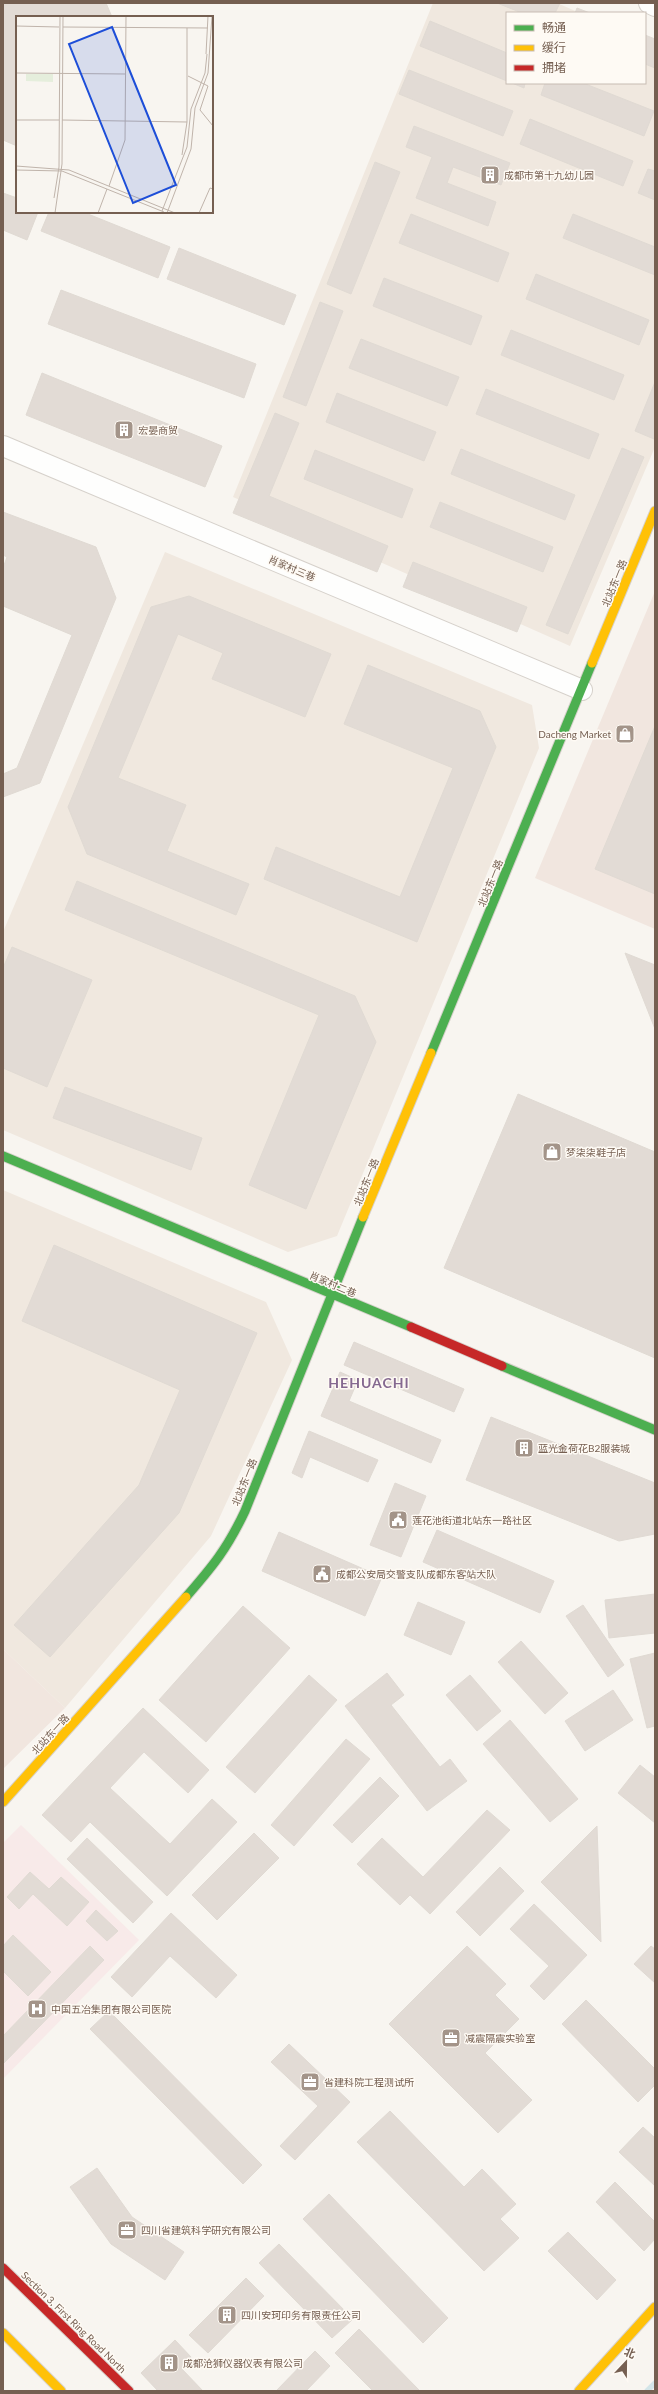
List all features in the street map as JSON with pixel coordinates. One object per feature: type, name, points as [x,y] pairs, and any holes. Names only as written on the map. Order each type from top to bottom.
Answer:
[{"type":"main road","name":"北站东一路","points":[[3,1802],[216,1562],[230,1543],[245,1511],[331,1295],[655,511]]},
{"type":"main road","name":"肖家村二巷","points":[[3,1156],[655,1430]]},
{"type":"main road","name":"Section 3, First Ring Road North","points":[[3,2268],[129,2391]]},
{"type":"main road","points":[[579,2391],[655,2307]]},
{"type":"main road","points":[[3,2333],[61,2391]]},
{"type":"street","points":[[649,3],[655,6]]},
{"type":"street","name":"肖家村三巷","points":[[3,446],[582,690]]},
{"type":"shaded area","points":[[433,3],[557,3],[578,12],[506,12],[506,84],[646,84],[646,41],[655,45],[655,447],[570,646],[233,497]]},
{"type":"shaded area","points":[[165,552],[532,705],[539,748],[337,1236],[288,1252],[3,1130],[3,932]]},
{"type":"shaded area","name":"Dacheng Market","points":[[655,591],[655,929],[535,878]]},
{"type":"shaded area","points":[[3,1190],[266,1302],[292,1360],[211,1536],[65,1708],[3,1649]]},
{"type":"shaded area","points":[[3,1649],[65,1708],[3,1769]]},
{"type":"shaded area","name":"中国五冶集团有限公司医院","points":[[21,1825],[139,1940],[3,2079],[3,1843]]},
{"type":"building","points":[[3,3],[106,3],[112,16],[16,16],[16,146],[3,140]]},
{"type":"building","points":[[497,3],[560,3],[556,12],[520,12]]},
{"type":"building","points":[[577,8],[587,12],[575,12]]},
{"type":"building","points":[[430,21],[506,53],[506,81],[420,46]]},
{"type":"building","points":[[646,35],[655,39],[655,68],[646,64]]},
{"type":"building","points":[[409,70],[513,111],[503,136],[399,94]]},
{"type":"building","points":[[514,84],[525,84],[524,88]]},
{"type":"building","points":[[545,84],[586,84],[654,111],[644,136],[541,95]]},
{"type":"building","points":[[530,119],[633,161],[623,186],[520,144]]},
{"type":"building","name":"成都市第十九幼儿园","points":[[414,126],[510,163],[501,185],[453,167],[447,183],[496,202],[488,226],[416,198],[432,157],[406,147]]},
{"type":"building","points":[[375,162],[400,172],[351,294],[327,284]]},
{"type":"building","points":[[648,169],[655,171],[655,200],[638,193]]},
{"type":"building","points":[[3,193],[16,198],[16,213],[38,213],[27,240],[3,230]]},
{"type":"building","points":[[49,213],[85,213],[170,247],[158,278],[41,231]]},
{"type":"building","points":[[411,214],[509,253],[498,282],[399,243]]},
{"type":"building","points":[[573,214],[655,247],[655,275],[563,238]]},
{"type":"building","points":[[179,248],[296,295],[284,325],[167,279]]},
{"type":"building","points":[[536,274],[649,320],[639,345],[526,299]]},
{"type":"building","points":[[384,278],[482,316],[471,345],[373,306]]},
{"type":"building","points":[[61,290],[256,364],[244,398],[48,324]]},
{"type":"building","points":[[320,302],[343,311],[306,406],[283,397]]},
{"type":"building","points":[[511,330],[624,375],[614,400],[501,355]]},
{"type":"building","points":[[361,339],[459,377],[447,406],[349,368]]},
{"type":"building","name":"宏晏商贸","points":[[42,373],[222,446],[205,487],[26,415]]},
{"type":"building","points":[[655,382],[655,437],[654,439],[635,431]]},
{"type":"building","points":[[486,389],[599,434],[589,459],[476,414]]},
{"type":"building","points":[[337,393],[436,432],[424,461],[326,422]]},
{"type":"building","points":[[275,413],[299,423],[269,496],[388,546],[377,572],[233,513]]},
{"type":"building","points":[[622,448],[644,457],[568,634],[546,625]]},
{"type":"building","points":[[461,449],[575,495],[565,520],[451,474]]},
{"type":"building","points":[[315,450],[413,489],[402,518],[304,479]]},
{"type":"building","points":[[440,502],[553,547],[543,572],[430,527]]},
{"type":"building","points":[[3,512],[96,547],[116,598],[40,783],[3,797],[3,774],[17,768],[72,635],[3,606],[3,568],[7,557],[3,555]]},
{"type":"building","points":[[413,562],[527,607],[517,632],[403,587]]},
{"type":"building","points":[[189,596],[331,654],[305,717],[212,679],[223,653],[178,634],[118,778],[186,805],[167,851],[249,884],[236,915],[87,854],[68,807],[151,607]]},
{"type":"building","points":[[368,665],[480,711],[496,747],[417,942],[264,879],[276,847],[400,897],[453,768],[344,724]]},
{"type":"building","points":[[655,726],[655,894],[595,869]]},
{"type":"building","points":[[77,881],[355,996],[376,1042],[306,1209],[249,1185],[319,1015],[65,910]]},
{"type":"building","points":[[12,947],[92,980],[47,1087],[3,1068],[3,968]]},
{"type":"building","points":[[625,953],[655,965],[655,1029]]},
{"type":"building","points":[[65,1087],[202,1138],[191,1170],[53,1118]]},
{"type":"building","points":[[518,1094],[655,1152],[655,1358],[444,1268]]},
{"type":"building","points":[[54,1245],[257,1333],[179,1513],[50,1657],[14,1625],[139,1485],[180,1390],[22,1321]]},
{"type":"building","points":[[354,1342],[464,1389],[454,1412],[344,1365]]},
{"type":"building","points":[[340,1372],[358,1380],[349,1401],[441,1440],[431,1463],[321,1416]]},
{"type":"building","name":"蓝光金荷花B2服装城","points":[[491,1417],[655,1483],[655,1534],[619,1541],[466,1480]]},
{"type":"building","points":[[309,1431],[378,1460],[368,1482],[310,1457],[302,1478],[292,1473]]},
{"type":"building","name":"莲花池街道北站东一路社区","points":[[395,1483],[426,1496],[401,1557],[370,1545]]},
{"type":"building","points":[[437,1530],[554,1581],[540,1613],[423,1562]]},
{"type":"building","name":"成都公安局交警支队成都东客站大队","points":[[279,1532],[382,1577],[365,1616],[262,1571]]},
{"type":"building","points":[[655,1594],[655,1633],[609,1638],[605,1600]]},
{"type":"building","points":[[418,1602],[465,1622],[451,1655],[404,1635]]},
{"type":"building","points":[[583,1605],[624,1665],[608,1677],[566,1616]]},
{"type":"building","points":[[243,1606],[290,1648],[206,1742],[159,1700]]},
{"type":"building","points":[[521,1641],[568,1693],[545,1714],[498,1662]]},
{"type":"building","points":[[655,1653],[655,1726],[647,1728],[630,1659]]},
{"type":"building","points":[[387,1673],[404,1695],[391,1705],[440,1767],[450,1759],[467,1781],[427,1811],[345,1706]]},
{"type":"building","points":[[309,1675],[337,1700],[255,1793],[226,1767]]},
{"type":"building","points":[[470,1675],[501,1711],[477,1731],[446,1695]]},
{"type":"building","points":[[613,1690],[633,1720],[585,1751],[565,1721]]},
{"type":"building","points":[[143,1708],[209,1770],[188,1793],[144,1752],[110,1788],[170,1844],[212,1799],[237,1822],[167,1896],[90,1822],[71,1842],[42,1815]]},
{"type":"building","points":[[510,1720],[578,1799],[550,1822],[483,1744]]},
{"type":"building","points":[[346,1739],[370,1759],[294,1846],[271,1825]]},
{"type":"building","points":[[640,1765],[655,1777],[655,1823],[618,1793]]},
{"type":"building","points":[[380,1777],[399,1796],[352,1843],[333,1825]]},
{"type":"building","points":[[487,1810],[510,1830],[430,1914],[410,1895],[400,1905],[357,1864],[382,1838],[423,1877]]},
{"type":"building","points":[[597,1826],[601,1942],[541,1882]]},
{"type":"building","points":[[254,1833],[279,1858],[217,1920],[192,1895]]},
{"type":"building","points":[[87,1838],[153,1902],[133,1923],[67,1859]]},
{"type":"building","points":[[500,1867],[524,1891],[480,1936],[456,1912]]},
{"type":"building","points":[[30,1872],[49,1889],[61,1877],[89,1902],[67,1926],[33,1894],[19,1909],[7,1897]]},
{"type":"building","points":[[534,1904],[587,1955],[544,2000],[530,1986],[549,1966],[510,1929]]},
{"type":"building","points":[[96,1910],[118,1931],[107,1941],[86,1921]]},
{"type":"building","points":[[171,1913],[237,1975],[216,1998],[170,1956],[132,1997],[111,1977]]},
{"type":"building","points":[[13,1935],[51,1972],[28,1996],[3,1971],[3,1946]]},
{"type":"building","points":[[90,1946],[104,1960],[3,2064],[3,2036]]},
{"type":"building","name":"减震隔震实验室","points":[[467,1946],[506,1984],[495,1995],[519,2019],[485,2053],[532,2100],[498,2133],[389,2024]]},
{"type":"building","points":[[651,1946],[655,1949],[655,1983],[634,1964]]},
{"type":"building","points":[[586,2000],[655,2069],[655,2085],[638,2102],[562,2024]]},
{"type":"building","points":[[109,2011],[262,2165],[243,2184],[90,2029]]},
{"type":"building","name":"省建科院工程测试所","points":[[289,2044],[350,2102],[295,2160],[280,2146],[318,2106],[271,2062]]},
{"type":"building","points":[[390,2111],[464,2187],[482,2169],[516,2204],[500,2219],[519,2238],[484,2271],[357,2142]]},
{"type":"building","points":[[643,2127],[655,2138],[655,2186],[619,2152]]},
{"type":"building","name":"四川省建筑科学研究有限公司","points":[[97,2168],[132,2217],[184,2252],[165,2280],[111,2244],[70,2187]]},
{"type":"building","points":[[615,2182],[655,2222],[655,2239],[644,2251],[596,2202]]},
{"type":"building","points":[[329,2194],[448,2318],[423,2343],[303,2219]]},
{"type":"building","points":[[568,2232],[616,2280],[597,2300],[548,2251]]},
{"type":"building","points":[[279,2244],[353,2319],[332,2338],[259,2263]]},
{"type":"building","name":"四川安珂印务有限责任公司","points":[[246,2278],[264,2296],[208,2353],[189,2335]]},
{"type":"building","points":[[359,2329],[420,2391],[373,2391],[335,2353]]},
{"type":"building","name":"成都沧狮仪器仪表有限公司","points":[[175,2340],[191,2357],[181,2368],[203,2391],[158,2391],[141,2373]]},
{"type":"building","points":[[315,2351],[330,2366],[306,2391],[276,2391]]},
{"type":"waterway","points":[[647,2391],[655,2383]]},
{"type":"traffic: fast","points":[[431,1053],[592,663]]},
{"type":"traffic: fast","points":[[3,1156],[411,1327]]},
{"type":"traffic: fast","points":[[186,1597],[219,1557],[245,1511],[363,1217]]},
{"type":"traffic: fast","points":[[502,1366],[655,1430]]},
{"type":"traffic: slow","points":[[592,663],[655,511]]},
{"type":"traffic: slow","points":[[363,1217],[431,1053]]},
{"type":"traffic: slow","points":[[3,1802],[186,1597]]},
{"type":"traffic: slow","points":[[579,2391],[655,2307]]},
{"type":"traffic: slow","points":[[3,2333],[61,2391]]},
{"type":"traffic: jam","points":[[411,1327],[502,1366]]},
{"type":"traffic: jam","points":[[3,2268],[129,2391]]},
{"type":"place","name":"成都市第十九幼儿园","points":[[490,175]]},
{"type":"place","name":"宏晏商贸","points":[[124,430]]},
{"type":"place","name":"Dacheng Market","points":[[625,734]]},
{"type":"place","name":"梦柒柒鞋子店","points":[[552,1152]]},
{"type":"place","name":"蓝光金荷花B2服装城","points":[[524,1448]]},
{"type":"place","name":"莲花池街道北站东一路社区","points":[[398,1520]]},
{"type":"place","name":"成都公安局交警支队成都东客站大队","points":[[322,1574]]},
{"type":"place","name":"中国五冶集团有限公司医院","points":[[37,2009]]},
{"type":"place","name":"减震隔震实验室","points":[[451,2038]]},
{"type":"place","name":"省建科院工程测试所","points":[[310,2082]]},
{"type":"place","name":"四川省建筑科学研究有限公司","points":[[127,2230]]},
{"type":"place","name":"四川安珂印务有限责任公司","points":[[227,2315]]},
{"type":"place","name":"成都沧狮仪器仪表有限公司","points":[[169,2363]]},
{"type":"district","name":"HEHUACHI","points":[[369,1383]]}]
